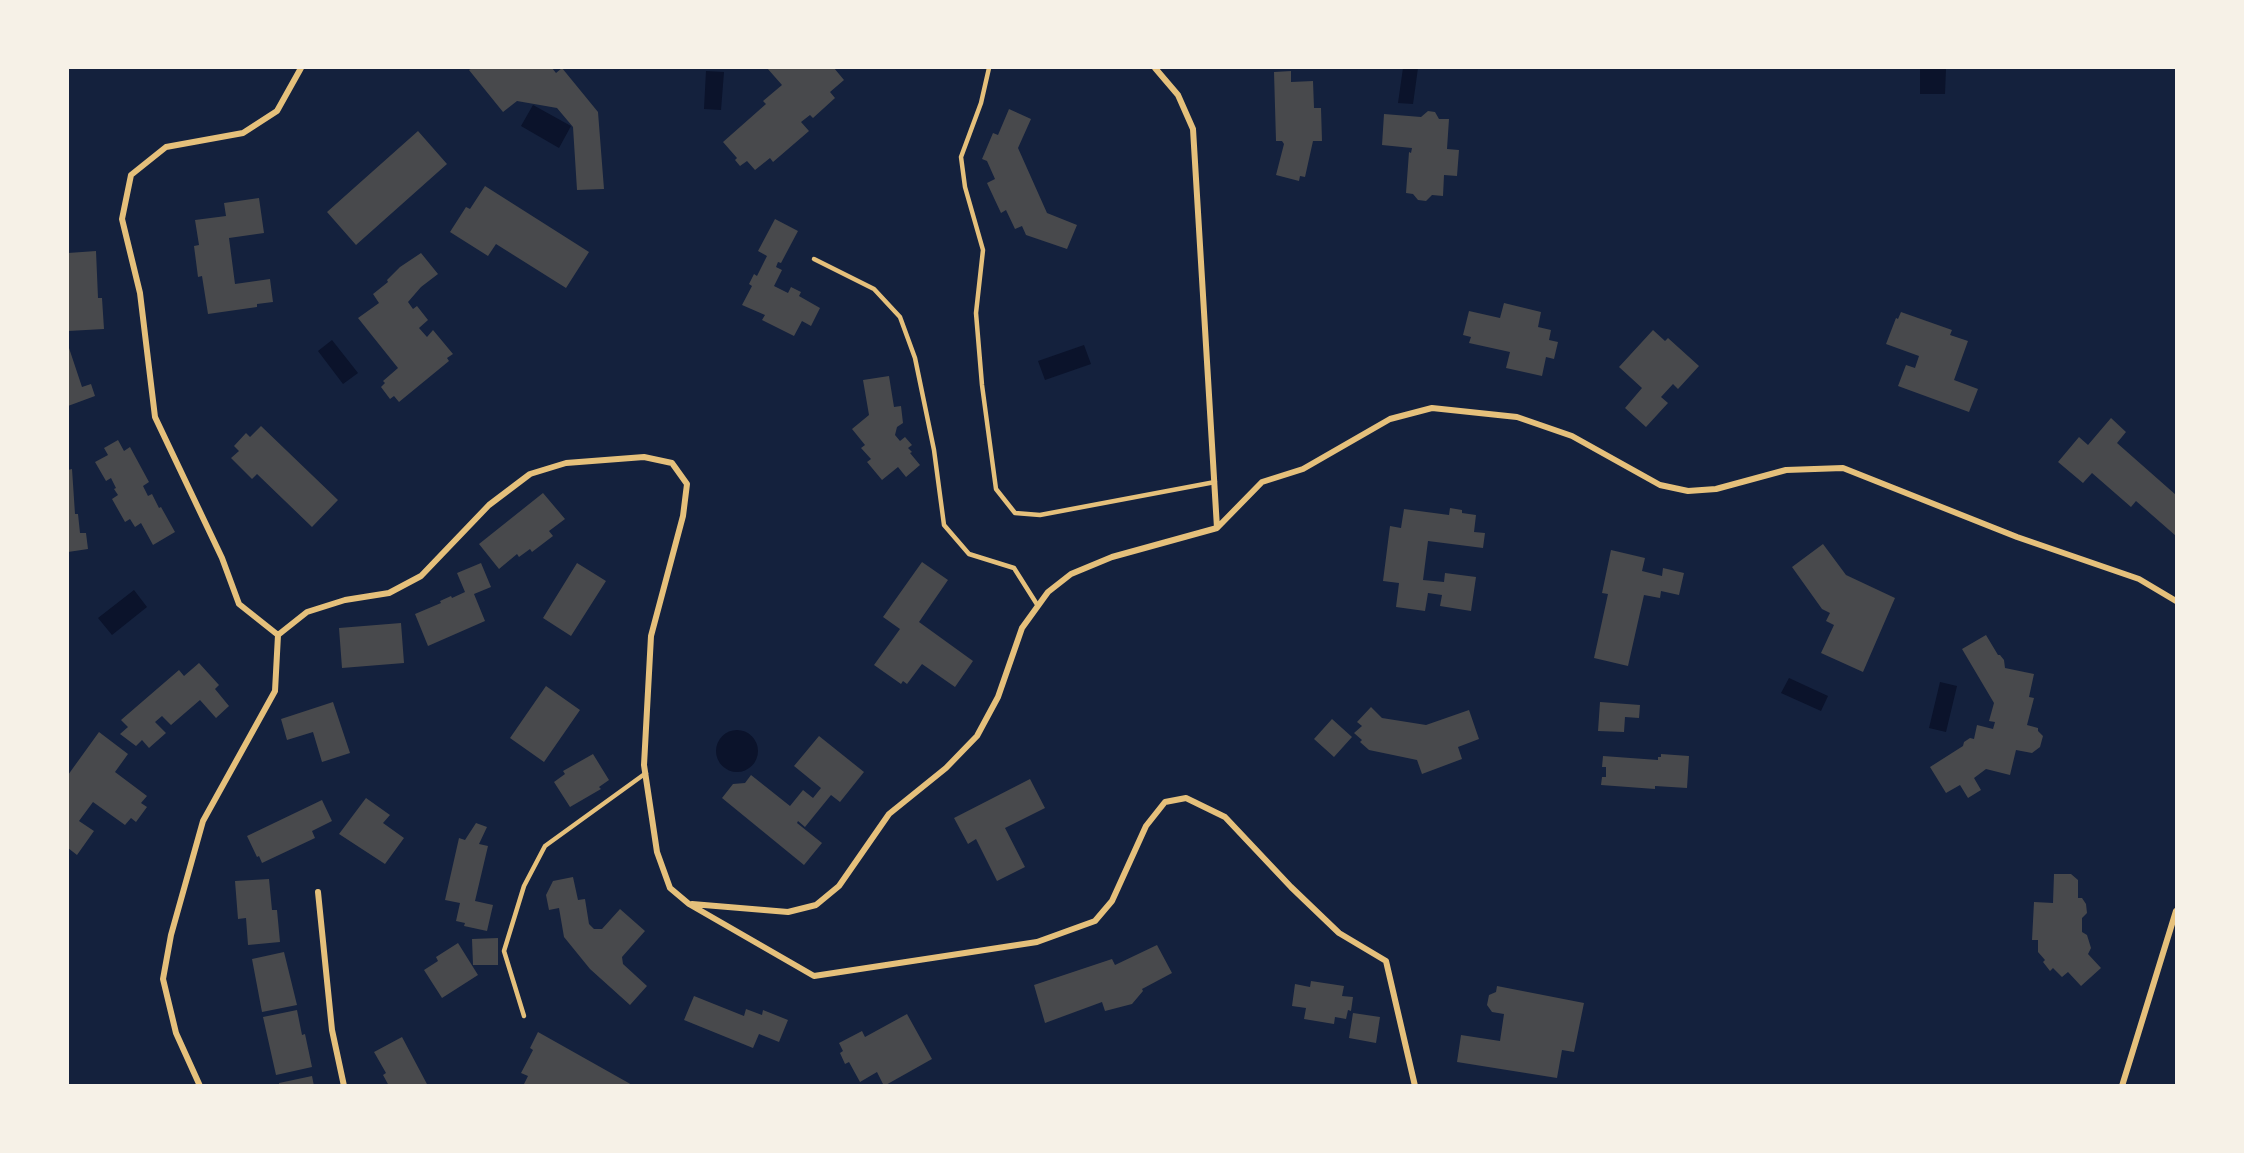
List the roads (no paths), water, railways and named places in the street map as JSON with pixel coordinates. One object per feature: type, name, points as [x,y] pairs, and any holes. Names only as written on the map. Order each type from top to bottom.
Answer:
[{"type":"street","points":[[278,635],[239,604],[222,558],[155,417],[140,293],[122,219],[131,175],[166,147],[243,133],[277,111],[301,68]]},
{"type":"street","points":[[1155,68],[1178,95],[1193,129],[1217,528]]},
{"type":"street","points":[[689,904],[788,912],[816,905],[838,886],[889,814],[946,768],[977,736],[998,697],[1022,628],[1048,592],[1071,574],[1112,557],[1217,528],[1262,482],[1303,469],[1390,419],[1432,408],[1517,417],[1572,436],[1660,485],[1688,491],[1716,489],[1786,471],[1843,468],[2017,537],[2139,579],[2176,601]]},
{"type":"street","points":[[200,1086],[177,1033],[163,979],[171,935],[203,821],[275,691],[278,635],[307,612],[345,600],[389,593],[421,576],[489,505],[530,474],[566,463],[644,457],[672,463],[687,484],[683,516],[651,636],[646,773],[657,852],[670,888],[689,904],[814,976],[1037,942],[1095,921],[1112,901],[1146,826],[1165,802],[1186,798],[1225,817],[1291,887],[1339,933],[1386,962],[1415,1086]]},
{"type":"street","points":[[318,892],[332,1030],[344,1086]]},
{"type":"street","points":[[2122,1086],[2176,911]]},
{"type":"lane","points":[[989,68],[981,103],[961,157],[965,187],[983,250],[976,313],[982,385],[996,489],[1015,513],[1040,515],[1215,482]]},
{"type":"lane","points":[[814,259],[874,289],[900,317],[917,370],[934,450],[944,525],[969,554],[1014,568],[1038,606]]},
{"type":"lane","points":[[524,1016],[504,951],[524,886],[545,846],[646,773]]},
{"type":"water","points":[[1403,68],[1418,68],[1413,104],[1398,103]]},
{"type":"water","points":[[1920,68],[1946,68],[1945,94],[1920,94]]},
{"type":"water","points":[[706,71],[724,72],[721,110],[704,109]]},
{"type":"water","points":[[533,105],[571,126],[559,148],[521,126]]},
{"type":"water","points":[[332,340],[358,373],[343,384],[318,351]]},
{"type":"water","points":[[1084,345],[1091,364],[1045,380],[1038,361]]},
{"type":"water","points":[[134,590],[147,607],[112,635],[98,618]]},
{"type":"water","points":[[1789,678],[1828,696],[1821,711],[1781,693]]},
{"type":"water","points":[[1940,682],[1957,686],[1946,732],[1929,728]]},
{"type":"water","points":[[737,730],[745,731],[752,736],[757,743],[757,759],[752,766],[745,771],[737,772],[729,771],[722,766],[717,759],[716,751],[717,743],[722,736],[729,731]]}]
